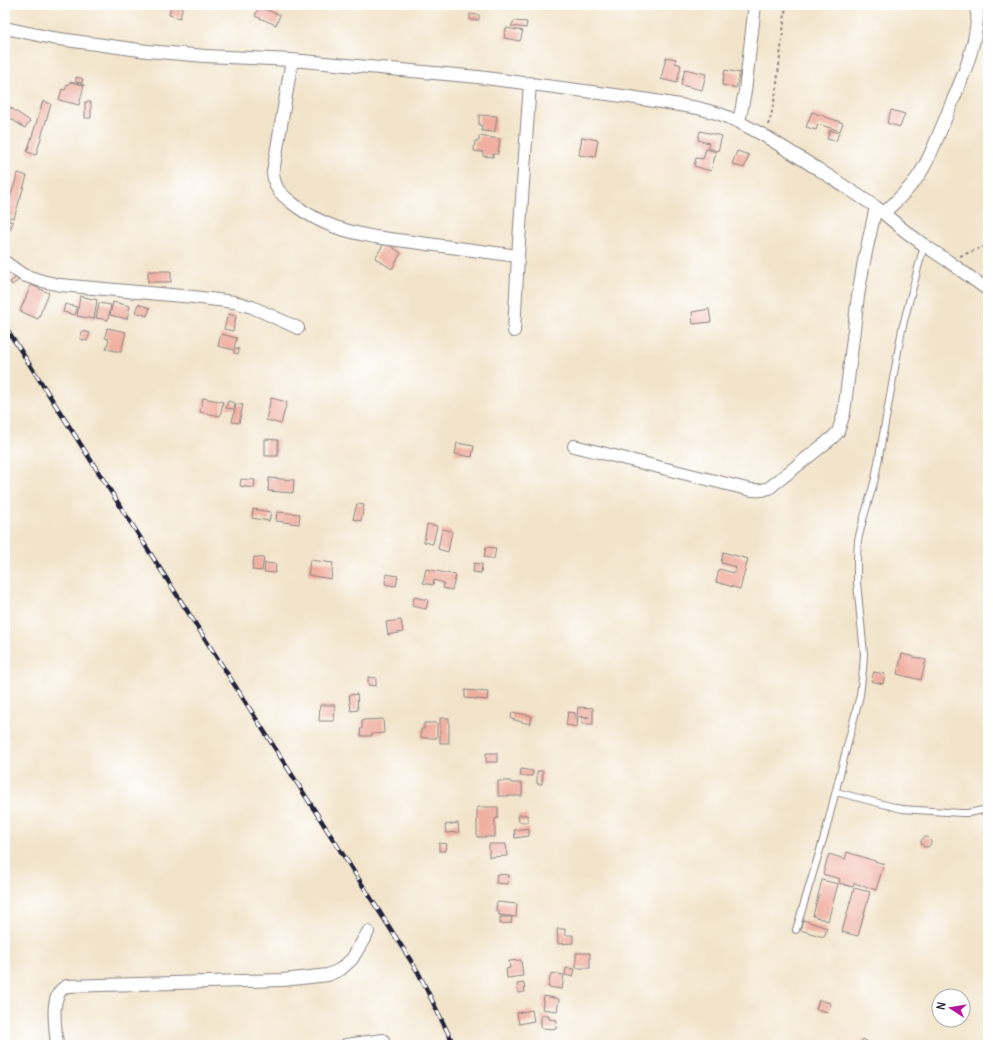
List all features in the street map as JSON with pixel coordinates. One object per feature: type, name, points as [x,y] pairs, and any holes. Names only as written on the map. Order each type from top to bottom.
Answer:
[{"type":"street","points":[[739,122],[746,84],[755,5]]},
{"type":"street","points":[[574,446],[747,489],[764,490],[769,488],[838,432],[846,404],[858,296],[864,261],[880,210],[914,182],[928,159],[965,69],[973,43],[978,14],[974,5]]},
{"type":"street","points":[[5,28],[74,42],[148,51],[205,56],[292,60],[478,77],[630,96],[720,114],[765,136],[818,169],[880,210],[905,231],[988,290]]},
{"type":"street","points":[[292,60],[273,172],[273,179],[281,195],[307,214],[326,224],[352,233],[518,256]]},
{"type":"street","points":[[514,331],[530,84]]},
{"type":"street","points":[[5,262],[23,275],[60,285],[193,297],[243,304],[265,312],[298,328]]},
{"type":"street","points":[[57,1045],[55,1012],[56,1000],[62,989],[67,986],[283,980],[328,975],[341,969],[352,959],[368,932]]},
{"type":"street","points":[[346,1045],[383,1040]]},
{"type":"lane","points":[[796,930],[826,830],[860,695],[864,654],[857,584],[858,540],[875,479],[902,329],[924,245]]},
{"type":"lane","points":[[836,792],[902,809],[968,814],[988,810]]},
{"type":"path","points":[[765,136],[776,92],[786,5]]},
{"type":"path","points":[[948,261],[988,245]]},
{"type":"building","points":[[171,5],[183,5],[180,18],[169,15]]},
{"type":"building","points":[[259,7],[280,15],[276,25],[255,16]]},
{"type":"building","points":[[470,14],[479,15],[479,20],[470,20]]},
{"type":"building","points":[[514,21],[527,22],[526,28],[511,26]]},
{"type":"building","points":[[506,28],[523,31],[520,41],[504,38]]},
{"type":"building","points":[[666,57],[676,59],[675,63],[681,65],[677,83],[661,79]]},
{"type":"building","points":[[685,69],[706,74],[702,90],[681,85]]},
{"type":"building","points":[[725,70],[740,73],[736,88],[722,85]]},
{"type":"building","points":[[76,77],[83,79],[82,83],[76,82]]},
{"type":"building","points":[[70,82],[84,85],[79,105],[59,100],[62,89],[65,90],[67,84],[69,85]]},
{"type":"building","points":[[43,101],[51,104],[36,155],[27,152]]},
{"type":"building","points":[[85,102],[91,102],[91,118],[85,118]]},
{"type":"building","points":[[5,104],[30,121],[25,128],[5,115]]},
{"type":"building","points":[[891,110],[905,114],[900,127],[887,123]]},
{"type":"building","points":[[812,112],[843,123],[840,131],[818,124],[816,130],[806,127]]},
{"type":"building","points":[[479,115],[497,116],[495,132],[482,131],[482,126],[479,125]]},
{"type":"building","points":[[830,130],[839,133],[836,141],[827,139]]},
{"type":"building","points":[[700,131],[722,136],[718,151],[708,148],[709,143],[698,140]]},
{"type":"building","points":[[479,136],[500,139],[498,154],[493,154],[493,157],[483,156],[483,152],[474,151],[475,141],[479,141]]},
{"type":"building","points":[[582,137],[598,140],[595,157],[579,155]]},
{"type":"building","points":[[706,149],[716,152],[711,171],[694,166],[696,158],[703,159]]},
{"type":"building","points":[[737,151],[749,155],[744,168],[732,164]]},
{"type":"building","points":[[18,173],[27,176],[14,218],[5,216],[5,213]]},
{"type":"building","points":[[7,220],[13,222],[10,230],[5,228]]},
{"type":"building","points":[[385,242],[401,253],[392,269],[375,258]]},
{"type":"building","points":[[148,271],[171,271],[171,282],[148,282]]},
{"type":"building","points":[[16,277],[19,280],[12,285],[10,282]]},
{"type":"building","points":[[31,285],[49,293],[38,319],[20,311]]},
{"type":"building","points":[[80,296],[97,300],[94,319],[77,316]]},
{"type":"building","points":[[113,302],[130,306],[127,319],[110,315]]},
{"type":"building","points":[[99,303],[111,305],[108,320],[96,318]]},
{"type":"building","points":[[65,304],[77,307],[75,315],[63,312]]},
{"type":"building","points":[[138,304],[150,308],[147,316],[135,312]]},
{"type":"building","points":[[709,309],[711,322],[693,324],[692,312]]},
{"type":"building","points":[[228,314],[236,316],[233,331],[224,329]]},
{"type":"building","points":[[107,328],[126,332],[121,352],[106,349],[109,339],[105,338]]},
{"type":"building","points":[[82,331],[90,333],[87,341],[80,339]]},
{"type":"building","points":[[221,334],[237,338],[234,348],[239,349],[238,354],[234,353],[234,350],[218,346]]},
{"type":"building","points":[[203,398],[223,402],[220,416],[200,412]]},
{"type":"building","points":[[271,398],[287,402],[281,424],[266,420]]},
{"type":"building","points":[[228,401],[235,403],[234,409],[226,408]]},
{"type":"building","points":[[236,404],[243,405],[239,423],[232,422]]},
{"type":"building","points":[[265,439],[278,440],[278,456],[265,456]]},
{"type":"building","points":[[457,443],[474,446],[472,457],[455,454]]},
{"type":"building","points":[[269,478],[294,480],[293,493],[268,491]]},
{"type":"building","points":[[241,479],[255,480],[254,488],[240,486]]},
{"type":"building","points":[[357,504],[364,505],[361,521],[353,519]]},
{"type":"building","points":[[253,509],[271,512],[269,521],[252,518]]},
{"type":"building","points":[[277,512],[300,514],[299,524],[276,521]]},
{"type":"building","points":[[427,524],[437,526],[433,544],[424,542]]},
{"type":"building","points":[[442,529],[452,531],[448,552],[438,549]]},
{"type":"building","points":[[486,547],[496,548],[494,559],[484,557]]},
{"type":"building","points":[[723,552],[748,559],[740,589],[716,582],[719,569],[734,573],[736,567],[721,563]]},
{"type":"building","points":[[254,557],[264,558],[262,571],[252,570]]},
{"type":"building","points":[[310,560],[333,563],[331,579],[308,575]]},
{"type":"building","points":[[265,563],[276,564],[275,573],[264,572]]},
{"type":"building","points":[[474,563],[482,564],[481,573],[473,572]]},
{"type":"building","points":[[426,569],[456,575],[452,590],[443,588],[444,583],[434,580],[433,585],[423,583]]},
{"type":"building","points":[[386,574],[398,576],[396,586],[385,584]]},
{"type":"building","points":[[414,597],[428,600],[426,609],[412,606]]},
{"type":"building","points":[[401,620],[403,632],[388,635],[386,622]]},
{"type":"building","points":[[902,654],[926,660],[921,680],[897,674]]},
{"type":"building","points":[[874,672],[885,674],[883,684],[871,681]]},
{"type":"building","points":[[368,677],[376,678],[376,686],[368,685]]},
{"type":"building","points":[[465,690],[488,692],[487,700],[465,698]]},
{"type":"building","points":[[357,694],[358,710],[351,711],[349,695]]},
{"type":"building","points":[[320,705],[335,705],[334,721],[319,721]]},
{"type":"building","points":[[578,707],[593,708],[593,724],[582,724],[582,717],[577,717]]},
{"type":"building","points":[[512,712],[532,716],[530,724],[511,719]]},
{"type":"building","points":[[568,712],[575,713],[575,718],[578,719],[577,727],[566,725]]},
{"type":"building","points":[[440,718],[449,718],[449,743],[440,743]]},
{"type":"building","points":[[383,719],[384,733],[371,734],[372,736],[361,736],[360,729],[362,729],[362,720]]},
{"type":"building","points":[[424,723],[437,723],[437,738],[421,738],[421,729],[424,729]]},
{"type":"building","points":[[486,753],[497,753],[497,762],[486,762]]},
{"type":"building","points":[[521,769],[533,771],[532,776],[520,776]]},
{"type":"building","points":[[537,771],[543,771],[542,784],[537,784]]},
{"type":"building","points":[[498,781],[522,783],[522,796],[498,796]]},
{"type":"building","points":[[477,807],[498,807],[498,818],[495,819],[495,837],[477,837]]},
{"type":"building","points":[[518,815],[527,815],[528,822],[519,822]]},
{"type":"building","points":[[458,823],[459,832],[446,833],[445,825]]},
{"type":"building","points":[[529,828],[529,836],[515,838],[514,830]]},
{"type":"building","points":[[924,837],[928,837],[931,842],[928,847],[924,847],[921,844],[921,840]]},
{"type":"building","points":[[439,843],[447,844],[446,851],[439,851]]},
{"type":"building","points":[[489,844],[506,844],[507,856],[489,857]]},
{"type":"building","points":[[847,852],[884,864],[876,890],[854,883],[853,887],[839,883],[840,879],[823,874],[829,854],[845,859]]},
{"type":"building","points":[[497,874],[509,875],[508,884],[496,883]]},
{"type":"building","points":[[822,880],[838,884],[828,921],[813,916]]},
{"type":"building","points":[[854,888],[870,892],[858,936],[842,932]]},
{"type":"building","points":[[497,902],[517,904],[516,917],[499,915],[499,911],[496,911]]},
{"type":"building","points":[[500,917],[512,917],[511,923],[500,924]]},
{"type":"building","points":[[803,920],[827,928],[824,937],[800,930]]},
{"type":"building","points":[[557,929],[565,929],[565,935],[573,935],[573,943],[558,944]]},
{"type":"building","points":[[576,953],[590,953],[590,968],[576,968]]},
{"type":"building","points":[[521,960],[523,976],[507,978],[506,969],[510,968],[509,961]]},
{"type":"building","points":[[566,968],[575,969],[573,977],[565,975]]},
{"type":"building","points":[[551,973],[564,975],[562,989],[548,987]]},
{"type":"building","points":[[524,983],[525,992],[518,993],[517,984]]},
{"type":"building","points":[[544,996],[559,999],[557,1011],[542,1009]]},
{"type":"building","points":[[819,1000],[831,1003],[828,1012],[816,1009]]},
{"type":"building","points":[[532,1010],[534,1021],[519,1024],[517,1013]]},
{"type":"building","points":[[541,1015],[549,1015],[549,1019],[557,1020],[556,1029],[541,1028]]},
{"type":"building","points":[[863,1039],[873,1045],[859,1045]]},
{"type":"railway","points":[[5,326],[418,972],[454,1045]]}]
